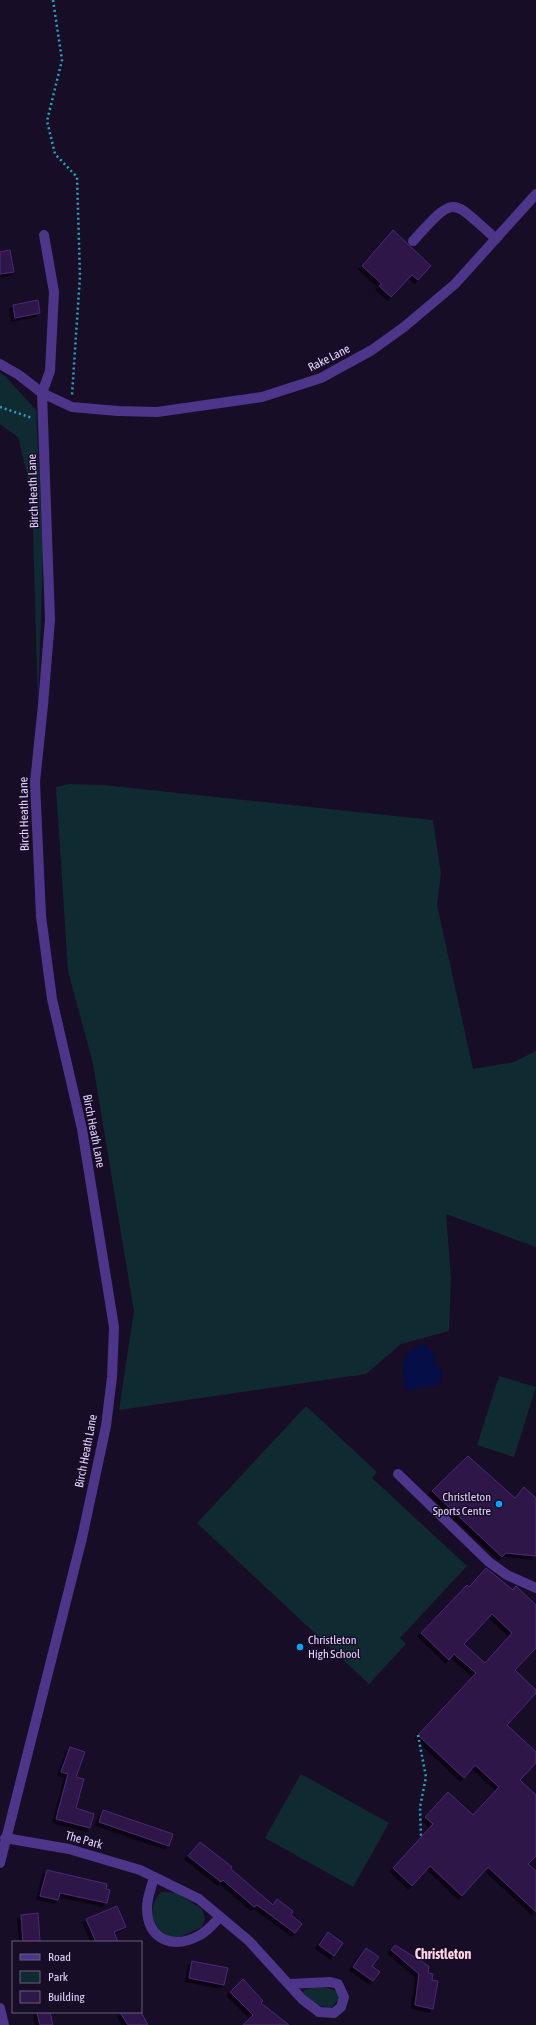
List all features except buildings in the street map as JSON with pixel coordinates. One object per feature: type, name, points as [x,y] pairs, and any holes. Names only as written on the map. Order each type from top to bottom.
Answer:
[{"type":"street","name":"Rake Lane","points":[[72,407],[118,411],[157,412],[262,397],[321,378],[372,350],[404,327],[456,284],[536,194]]},
{"type":"street","points":[[413,241],[443,209],[451,206],[460,207],[496,239]]},
{"type":"street","points":[[42,393],[50,371],[54,292],[44,235]]},
{"type":"street","points":[[0,364],[19,375],[42,393],[72,407]]},
{"type":"street","name":"Birch Heath Lane","points":[[0,1863],[82,1538],[106,1426],[112,1377],[114,1327],[82,1129],[52,999],[41,916],[35,782],[44,705],[50,620],[42,393]]},
{"type":"street","points":[[398,1474],[489,1562],[507,1575],[536,1588]]},
{"type":"street","name":"The Park","points":[[6,1838],[69,1848],[140,1870],[199,1899],[249,1941],[288,1984],[302,1999],[319,2012],[334,2013],[341,2007],[344,1997],[338,1984],[330,1982],[288,1984]]},
{"type":"street","points":[[154,1877],[147,1906],[150,1925],[158,1937],[169,1941],[184,1942],[202,1935],[220,1917]]},
{"type":"street","points":[[0,2008],[4,2025]]},
{"type":"path","points":[[53,0],[62,60],[47,121],[55,154],[77,177],[80,276],[73,359],[72,407]]},
{"type":"path","points":[[0,408],[44,422]]},
{"type":"path","points":[[418,1735],[426,1777],[420,1807],[420,1838]]},
{"type":"green space","points":[[0,373],[5,376],[36,410],[43,553],[38,706],[32,495],[18,437],[0,424]]},
{"type":"green space","points":[[70,784],[103,785],[433,820],[441,874],[437,905],[473,1069],[514,1062],[536,1051],[536,1247],[446,1214],[451,1279],[449,1331],[401,1344],[366,1374],[119,1410],[134,1311],[93,1064],[68,971],[56,787]]},
{"type":"green space","points":[[499,1376],[536,1387],[514,1457],[477,1445]]},
{"type":"green space","points":[[306,1406],[377,1472],[372,1478],[467,1566],[400,1638],[406,1644],[369,1684],[197,1523]]},
{"type":"green space","points":[[301,1774],[389,1823],[353,1887],[265,1838]]},
{"type":"green space","points":[[161,1892],[177,1893],[202,1909],[205,1919],[202,1927],[178,1938],[163,1935],[156,1924],[153,1914],[154,1903]]},
{"type":"green space","points":[[316,1987],[328,1988],[338,1992],[338,2000],[331,2008],[317,2005],[303,1993],[304,1990]]},
{"type":"shaded area","points":[[425,1344],[434,1354],[435,1363],[442,1371],[441,1384],[406,1391],[403,1370],[404,1359],[410,1351]]},
{"type":"place","name":"Christleton Sports Centre","points":[[499,1504]]},
{"type":"place","name":"Christleton High School","points":[[300,1647]]},
{"type":"district","name":"Christleton","points":[[443,1954]]}]
